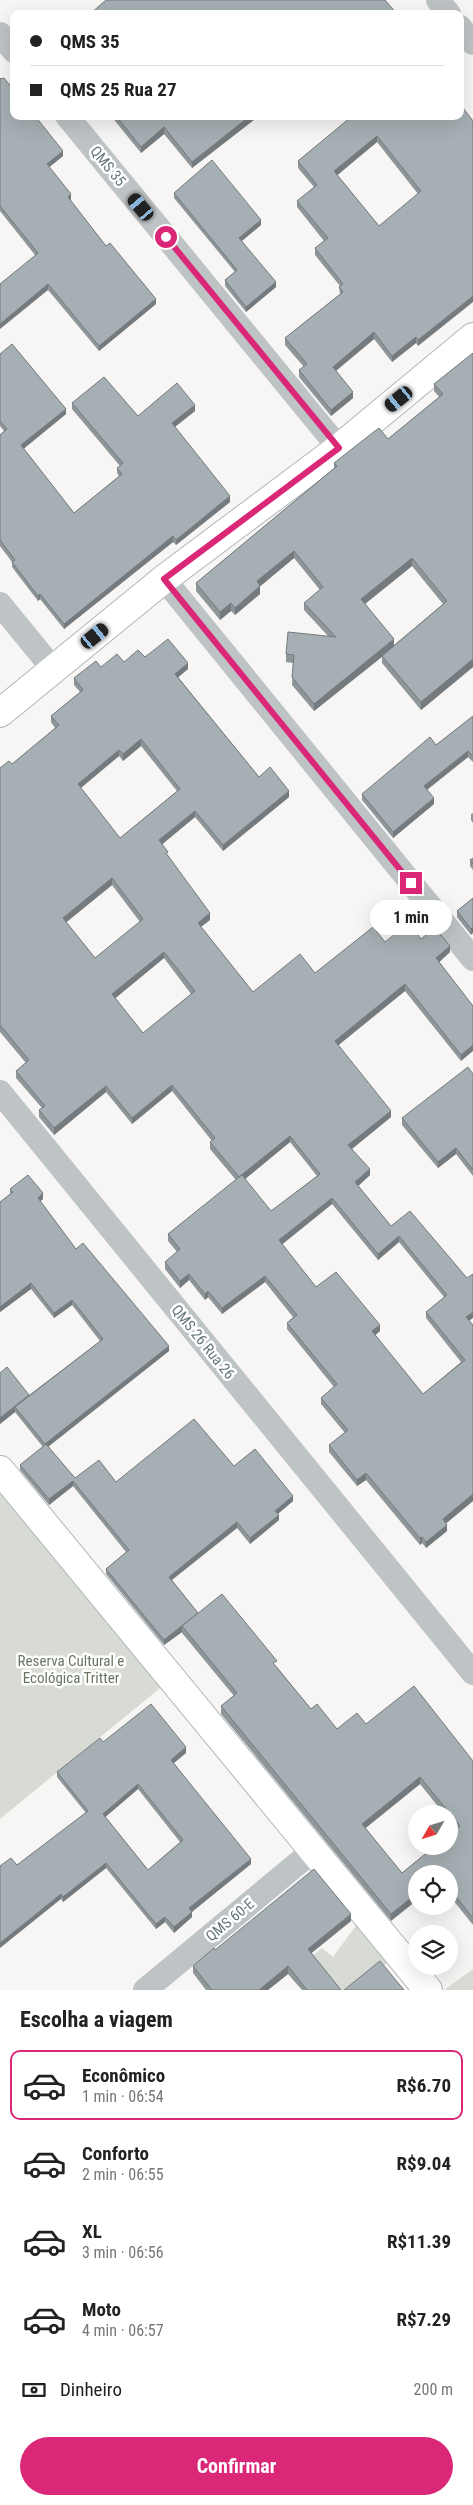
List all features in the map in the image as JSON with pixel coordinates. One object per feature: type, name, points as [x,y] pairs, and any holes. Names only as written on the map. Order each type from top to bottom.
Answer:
[{"type":"street","points":[[438,0],[446,10]]},
{"type":"street","points":[[464,32],[473,43]]},
{"type":"street","points":[[0,34],[10,46]]},
{"type":"street","name":"QMS 35","points":[[70,120],[339,448]]},
{"type":"street","points":[[0,713],[164,579],[339,448],[473,337]]},
{"type":"street","points":[[164,579],[473,959]]},
{"type":"street","points":[[0,604],[53,669]]},
{"type":"street","name":"QMS 26 Rua 26","points":[[0,1092],[473,1674]]},
{"type":"street","points":[[0,1470],[428,1990]]},
{"type":"street","name":"QMS 60-E","points":[[145,1990],[314,1850]]},
{"type":"green space","name":"Reserva Cultural e Ecológica Tritter","points":[[0,1474],[170,1680],[0,1819]]},
{"type":"green space","points":[[360,1920],[391,1960],[355,1990],[308,1990],[295,1969],[322,1948],[333,1957]]},
{"type":"green space","points":[[473,1969],[473,1990],[444,1990]]},
{"type":"building","points":[[106,0],[385,0],[394,10],[95,10]]},
{"type":"building","points":[[0,78],[4,78],[10,85],[10,120],[38,120],[63,151],[47,164],[71,194],[68,197],[106,246],[110,243],[156,299],[99,346],[48,284],[0,324],[0,284],[38,253],[0,206]]},
{"type":"building","points":[[464,109],[473,121],[473,296],[418,340],[416,337],[392,356],[374,332],[333,367],[353,392],[331,410],[299,370],[307,364],[285,338],[343,292],[339,287],[343,284],[315,248],[328,238],[297,201],[317,185],[298,161],[347,120],[464,120]],"holes":[[[377,136],[421,191],[379,226],[334,171]]]},
{"type":"building","points":[[119,120],[245,120],[192,162],[164,127],[141,147]]},
{"type":"building","points":[[212,160],[261,220],[239,238],[276,282],[246,307],[225,280],[237,270],[174,193]]},
{"type":"building","points":[[12,344],[66,409],[21,445],[74,513],[122,474],[117,468],[123,463],[72,403],[104,377],[138,416],[177,383],[195,405],[172,423],[230,496],[176,540],[173,536],[64,624],[40,594],[38,596],[12,562],[15,560],[0,540],[0,435],[7,429],[0,421],[0,354]]},
{"type":"building","points":[[473,353],[473,659],[421,702],[382,656],[447,601],[412,558],[361,599],[394,639],[314,704],[292,677],[294,655],[286,654],[288,632],[336,637],[304,603],[323,587],[294,551],[257,581],[260,586],[235,608],[231,603],[220,612],[196,583],[337,466],[334,463],[371,434],[379,428],[388,439],[443,394],[434,384]]},
{"type":"building","points":[[168,639],[188,663],[175,674],[259,777],[270,767],[289,791],[223,845],[195,811],[159,840],[168,852],[166,853],[210,913],[198,923],[253,992],[300,954],[315,973],[373,927],[385,942],[409,923],[421,939],[435,928],[450,946],[436,958],[473,1006],[473,1045],[461,1055],[405,984],[335,1041],[391,1111],[348,1145],[370,1169],[355,1182],[391,1226],[410,1211],[467,1278],[473,1274],[473,1312],[466,1317],[473,1325],[473,1494],[443,1519],[447,1525],[426,1542],[422,1537],[420,1538],[366,1473],[357,1480],[329,1445],[348,1430],[321,1398],[337,1384],[287,1323],[297,1315],[265,1276],[222,1308],[208,1291],[205,1294],[189,1274],[180,1281],[165,1262],[180,1249],[168,1234],[239,1177],[210,1142],[215,1138],[172,1085],[132,1118],[106,1086],[54,1128],[39,1110],[45,1106],[16,1071],[29,1060],[0,1025],[0,768],[9,761],[12,764],[59,725],[51,716],[83,690],[74,678],[96,661],[101,667],[117,654],[124,662],[138,650],[145,657]],"holes":[[[141,739],[180,789],[120,838],[78,784],[119,750],[123,754]],[[112,878],[143,919],[95,958],[63,918]],[[164,952],[195,991],[143,1033],[112,994]],[[290,1136],[320,1174],[271,1211],[242,1175],[239,1177]],[[332,1198],[378,1254],[399,1236],[447,1295],[426,1312],[465,1360],[423,1394],[372,1331],[380,1325],[336,1272],[316,1287],[279,1240]]]},
{"type":"building","points":[[473,716],[473,756],[468,751],[424,786],[434,798],[393,832],[362,794],[430,737],[436,745]]},
{"type":"building","points":[[473,898],[473,927],[471,929],[457,911]]},
{"type":"building","points":[[468,1067],[473,1074],[473,1170],[456,1148],[438,1162],[402,1118]]},
{"type":"building","points":[[28,1175],[43,1193],[38,1198],[76,1249],[83,1243],[169,1346],[45,1444],[15,1407],[103,1339],[72,1300],[54,1313],[31,1283],[0,1307],[0,1202],[13,1192],[10,1189]]},
{"type":"building","points":[[7,1367],[29,1395],[0,1418],[0,1373]]},
{"type":"building","points":[[194,1419],[234,1466],[255,1449],[293,1496],[275,1511],[279,1515],[250,1538],[237,1522],[169,1577],[198,1613],[164,1640],[106,1569],[129,1550],[73,1481],[49,1499],[20,1465],[46,1444],[75,1478],[99,1460],[116,1482]]},
{"type":"building","points":[[222,1594],[277,1661],[273,1663],[311,1709],[317,1704],[337,1729],[357,1713],[366,1724],[414,1686],[473,1761],[473,1918],[458,1899],[458,1865],[412,1865],[424,1855],[458,1855],[458,1828],[460,1826],[458,1824],[458,1805],[443,1805],[420,1777],[362,1824],[402,1873],[408,1868],[408,1900],[391,1914],[221,1706],[237,1693],[182,1626]]},
{"type":"building","points":[[151,1704],[186,1747],[171,1760],[251,1859],[189,1908],[192,1912],[174,1927],[165,1917],[156,1924],[106,1863],[63,1897],[61,1894],[0,1943],[0,1866],[11,1858],[17,1865],[88,1811],[57,1772],[100,1738],[103,1742]],"holes":[[[138,1784],[183,1840],[148,1870],[103,1814]]]},
{"type":"building","points":[[314,1869],[351,1914],[308,1949],[341,1990],[307,1990],[288,1966],[259,1990],[212,1990],[193,1966]]},
{"type":"building","points":[[380,1961],[404,1990],[344,1990]]},
{"type":"route","points":[[166,237],[339,448],[164,579],[411,883]]}]
